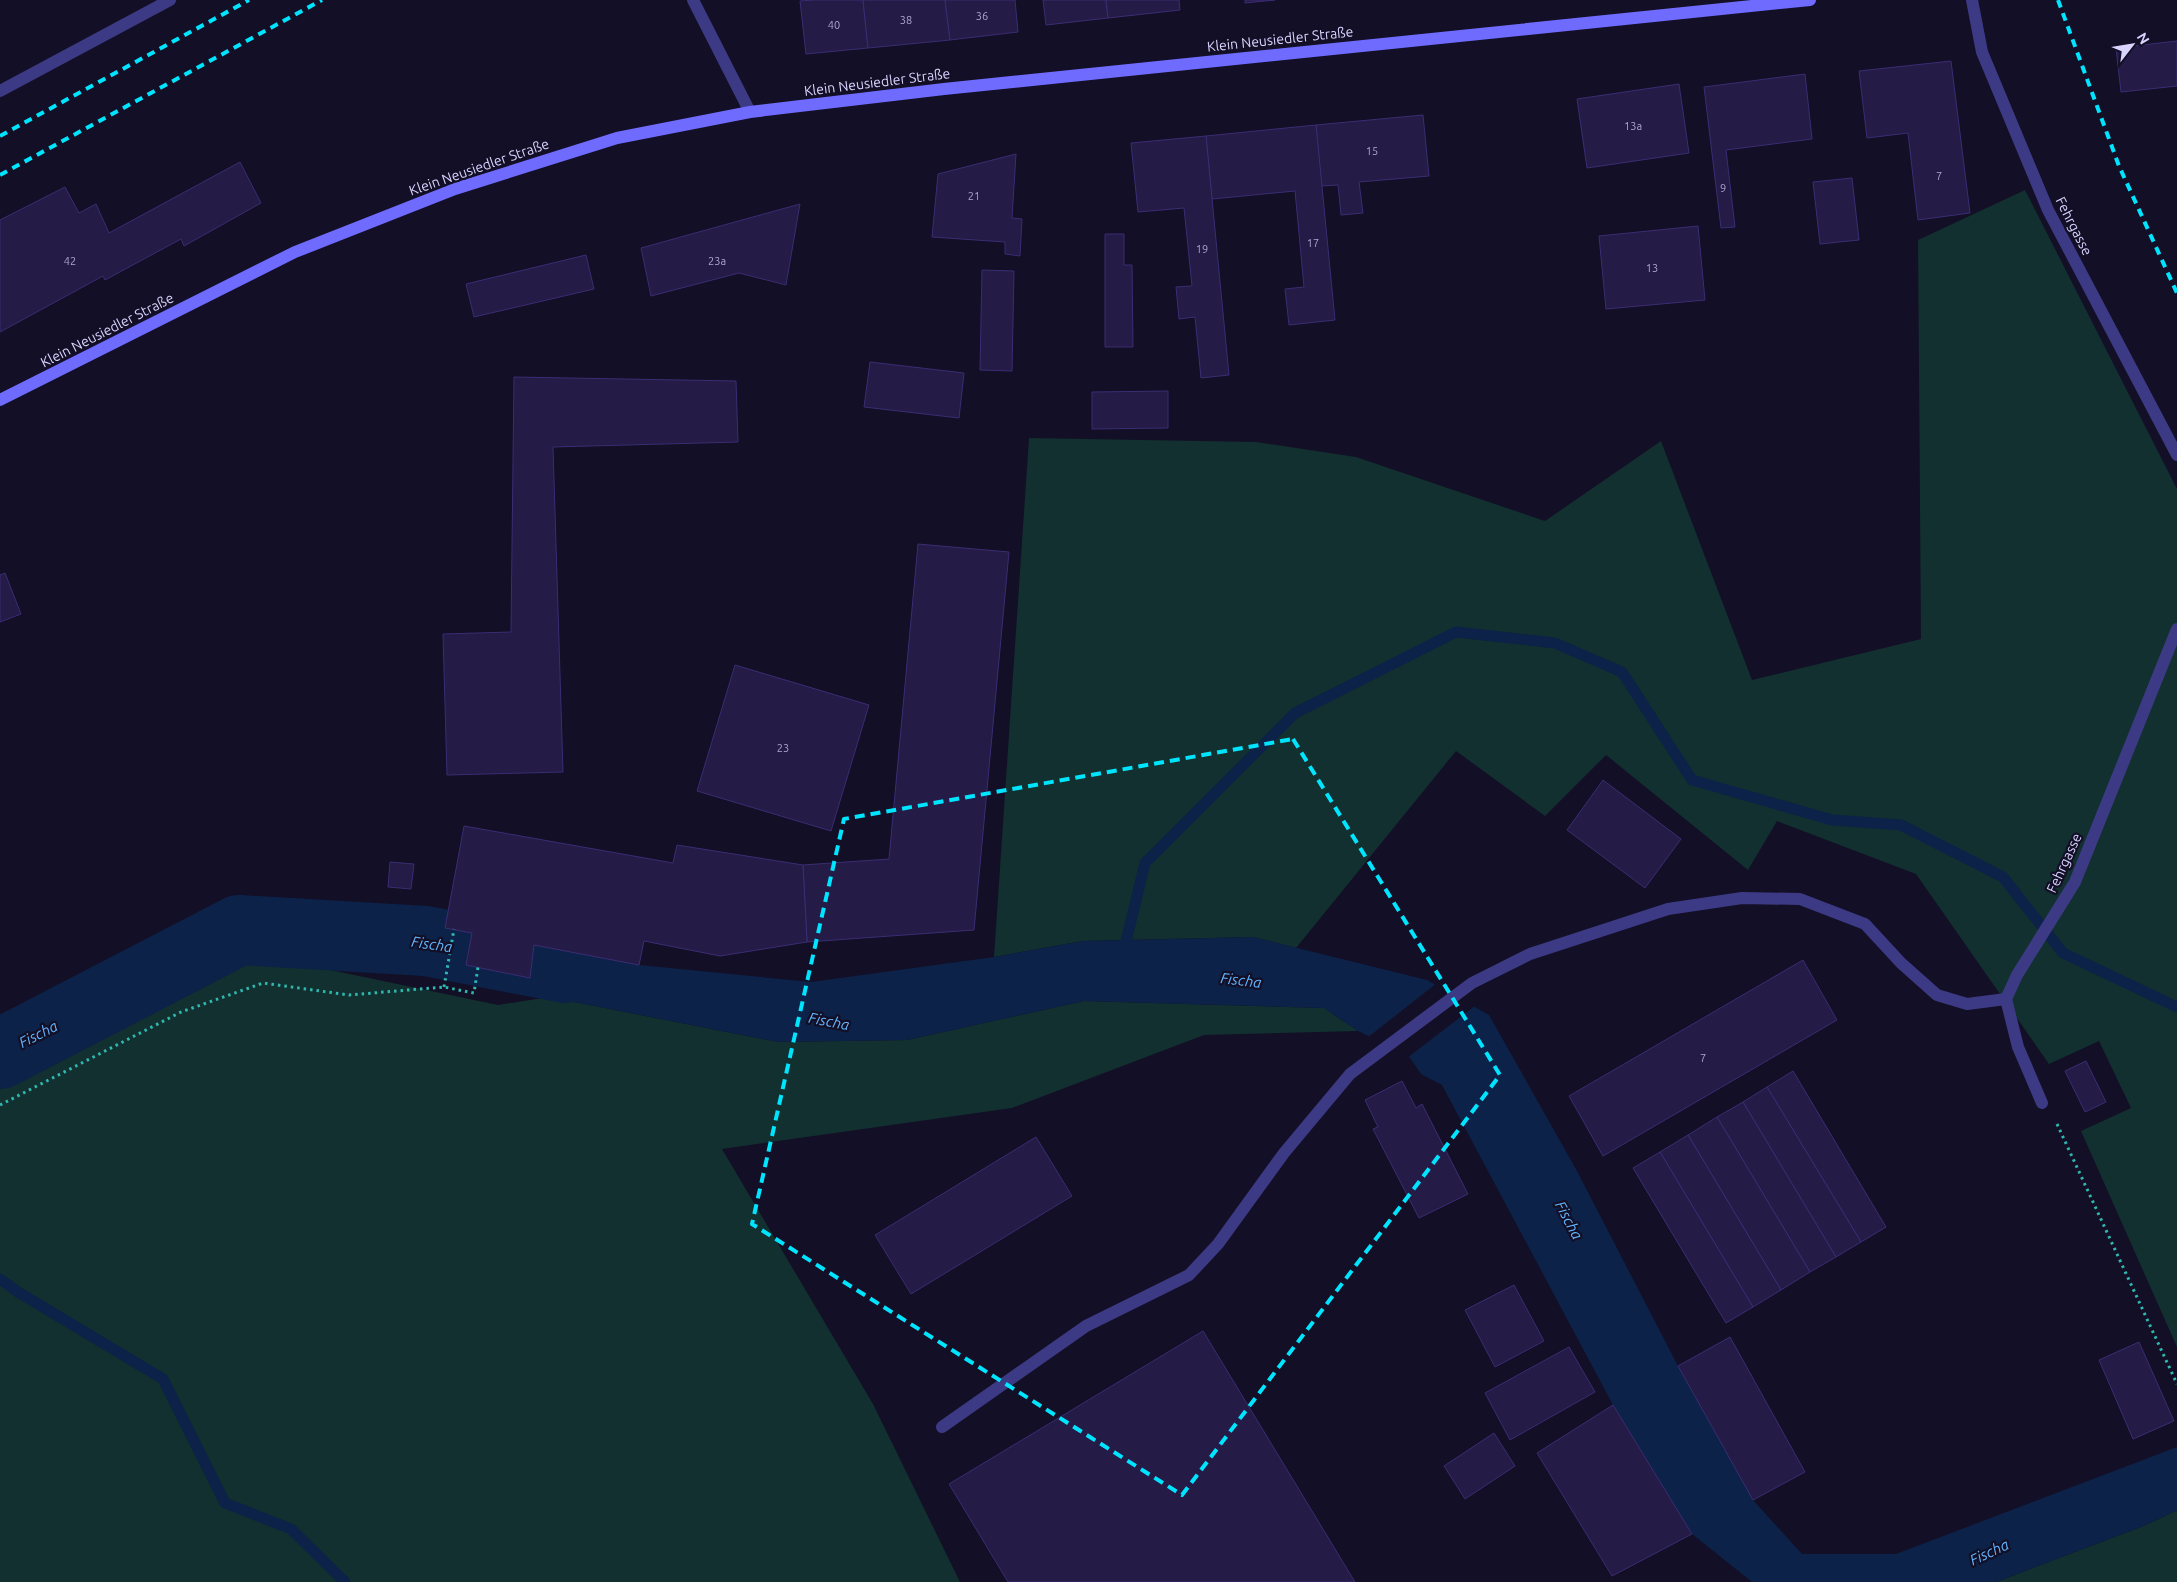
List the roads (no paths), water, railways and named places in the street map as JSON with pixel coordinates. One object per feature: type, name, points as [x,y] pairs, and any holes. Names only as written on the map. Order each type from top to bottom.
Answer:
[{"type":"main road","name":"Klein Neusiedler Straße","points":[[0,400],[295,252],[455,189],[617,138],[750,112],[964,87],[1810,0]]},
{"type":"street","points":[[0,91],[170,0]]},
{"type":"street","points":[[693,0],[750,112]]},
{"type":"street","name":"Fehrgasse","points":[[1972,0],[1982,52],[2048,210],[2177,455]]},
{"type":"street","name":"Fehrgasse","points":[[2006,999],[2017,975],[2075,882],[2177,629]]},
{"type":"street","points":[[942,1427],[1086,1326],[1189,1275],[1218,1244],[1284,1153],[1350,1074],[1472,983],[1530,954],[1668,909],[1742,898],[1800,898],[1865,924],[1901,963],[1937,995],[1967,1004],[2006,999],[2018,1047],[2042,1103]]},
{"type":"water","points":[[1253,937],[1427,980],[1489,1015],[1577,1171],[1678,1366],[1753,1500],[1802,1554],[1896,1554],[2177,1447],[2177,1510],[2146,1525],[1996,1582],[1752,1582],[1692,1534],[1613,1405],[1442,1085],[1421,1074],[1408,1055],[1358,1031],[1324,1008],[1084,1001],[907,1040],[778,1042],[549,997],[530,978],[534,945],[639,965],[811,982],[994,957],[1083,941]]},
{"type":"waterway","points":[[1123,954],[1145,863],[1295,713],[1456,632],[1555,643],[1622,672],[1692,780],[1832,820],[1901,825],[2003,877],[2063,953],[2177,1007]]},
{"type":"waterway","name":"Fischa","points":[[0,1054],[239,930],[426,941],[565,968]]},
{"type":"waterway","points":[[426,941],[471,977],[538,988],[551,979]]},
{"type":"waterway","points":[[0,1279],[18,1292],[163,1379],[225,1503],[291,1529],[345,1582]]},
{"type":"railway","points":[[0,136],[249,0]]},
{"type":"railway","points":[[0,175],[322,0]]},
{"type":"railway","points":[[2058,0],[2119,166],[2177,293]]}]
